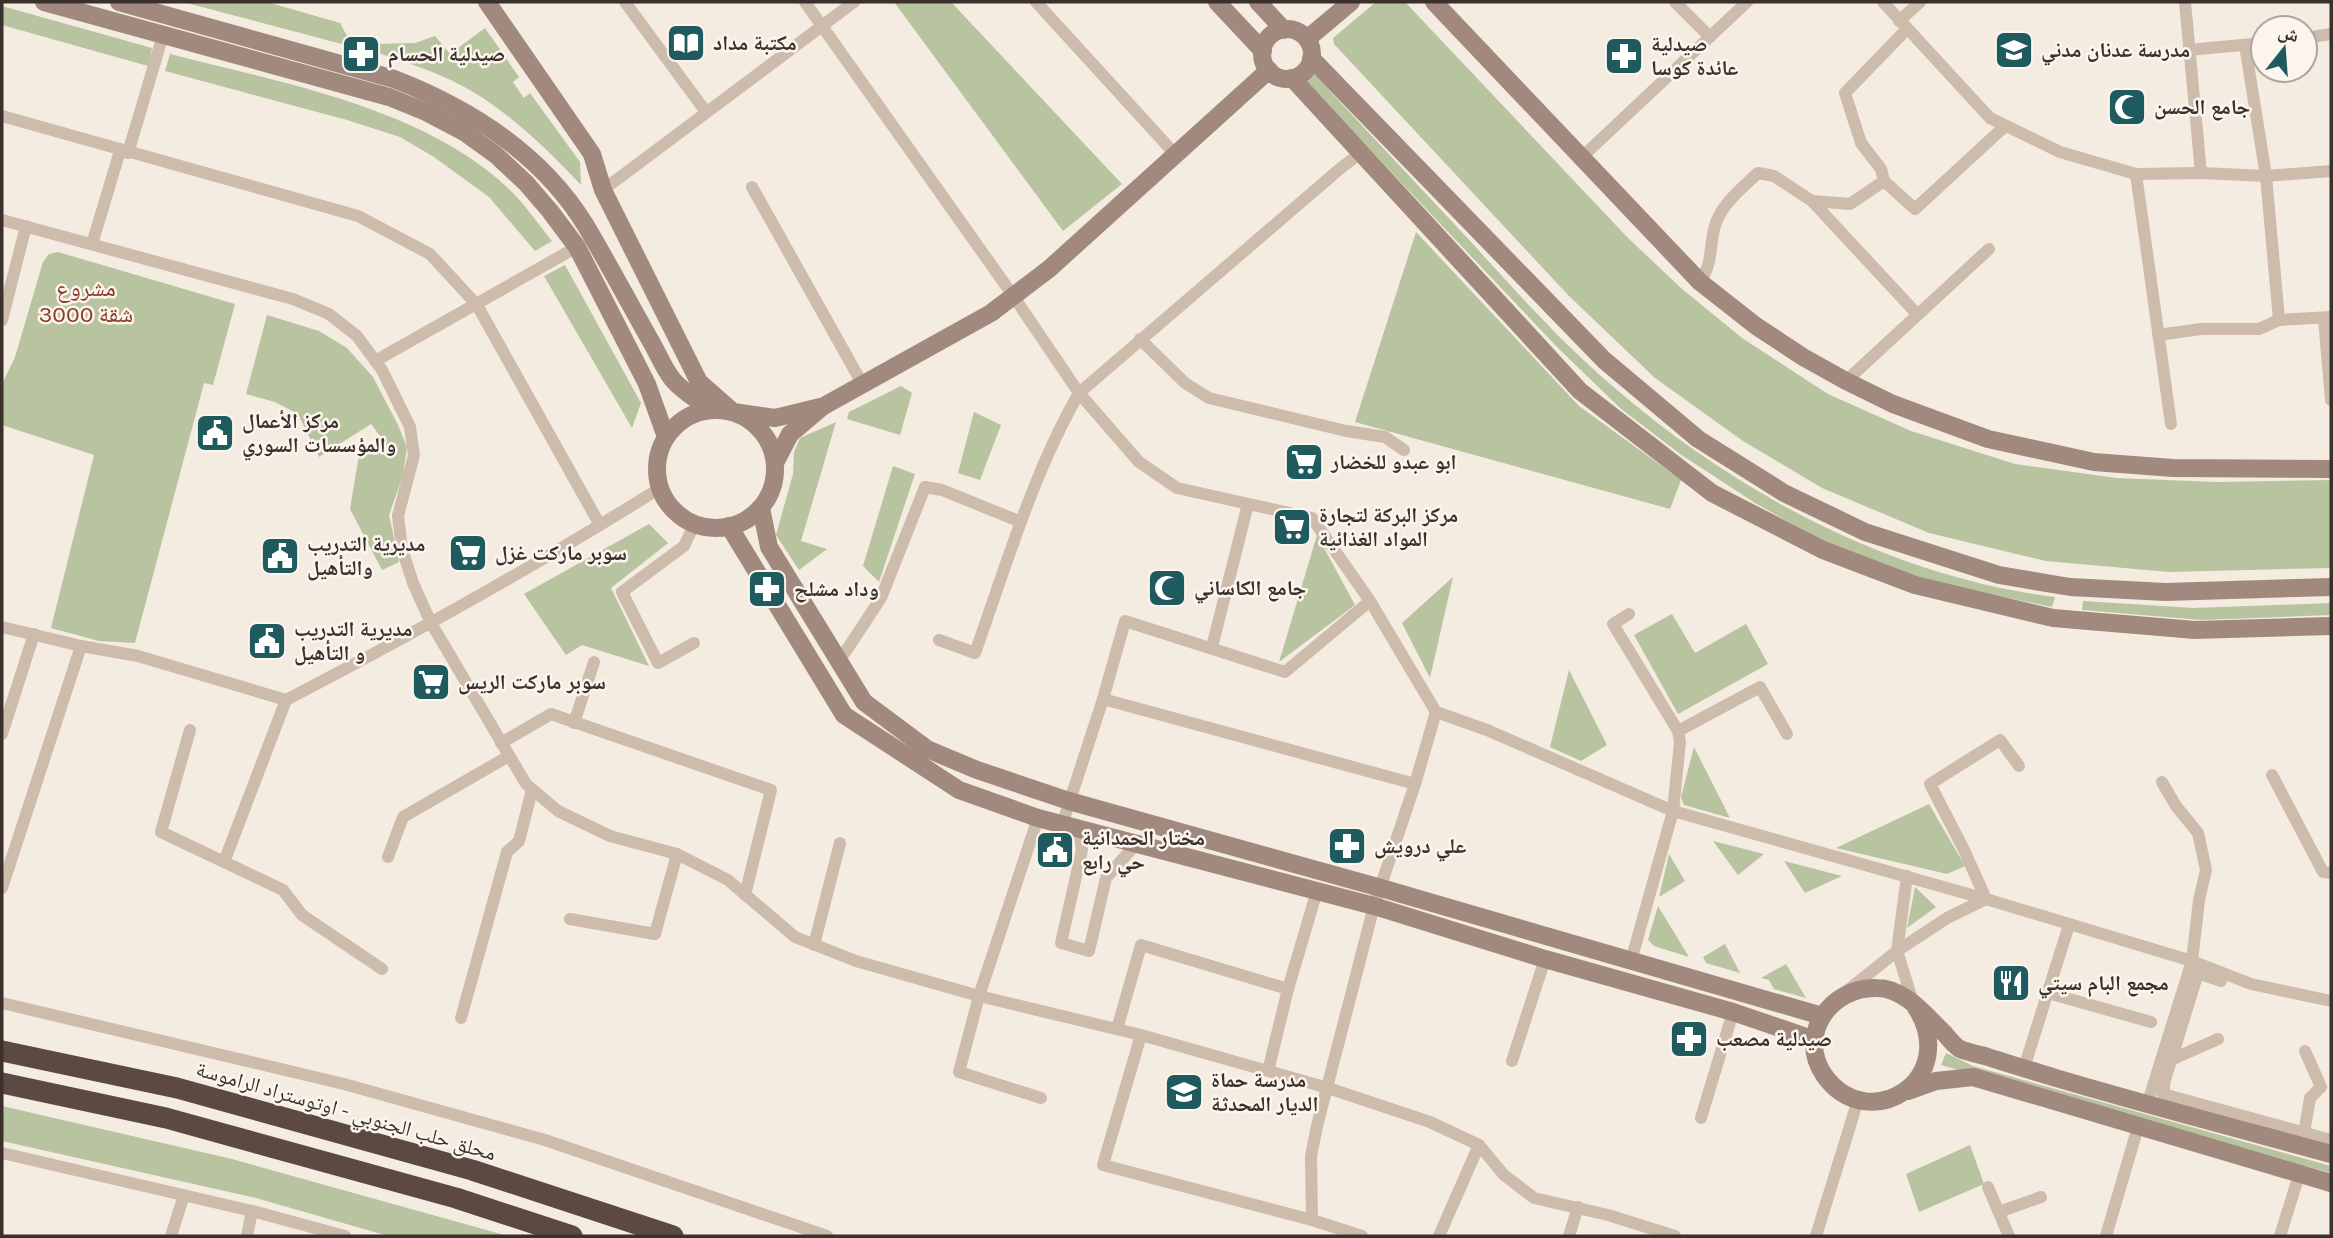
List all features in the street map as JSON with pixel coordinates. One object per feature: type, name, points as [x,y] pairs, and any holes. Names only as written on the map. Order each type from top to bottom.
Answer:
[{"type":"highway","name":"محلق حلب الجنوبي - اوتوستراد الراموسة","points":[[2,1051],[191,1092],[472,1170],[673,1236]]},
{"type":"highway","points":[[2,1083],[166,1118],[456,1198],[572,1236]]},
{"type":"main road","points":[[44,2],[389,97],[464,132],[496,155],[526,183],[577,247],[647,384],[666,437]]},
{"type":"main road","points":[[118,2],[394,79],[433,94],[498,133],[541,170],[568,200],[585,225],[673,381],[711,410]]},
{"type":"main road","points":[[488,2],[592,154],[603,190],[699,382],[733,412],[749,419],[762,431],[771,446],[775,463]]},
{"type":"main road","points":[[1217,2],[1263,51]]},
{"type":"main road","points":[[1258,2],[1284,30]]},
{"type":"main road","points":[[1307,39],[1351,2]]},
{"type":"main road","points":[[1434,2],[1700,282],[1756,326],[1846,381],[1935,421],[1988,439],[2094,462],[2173,468],[2331,469]]},
{"type":"main road","points":[[213,48],[217,29]]},
{"type":"main road","points":[[1284,30],[1294,30],[1307,39],[1311,46],[1307,69],[1292,78],[1277,77],[1269,71],[1263,58],[1263,51],[1271,36],[1284,30]]},
{"type":"main road","points":[[1311,58],[1604,360],[1698,439],[1784,493],[1865,533],[1999,575],[2070,587],[2165,592],[2331,587]]},
{"type":"main road","points":[[333,82],[336,63]]},
{"type":"main road","points":[[822,407],[775,418],[711,410],[685,418],[661,446],[657,467],[660,488],[666,501],[676,512],[695,523],[715,528],[741,522],[761,508],[772,487],[775,463],[790,434],[822,407],[991,313],[1014,297],[1049,269],[1269,71]]},
{"type":"main road","points":[[1292,78],[1580,391],[1712,493],[1823,550],[1915,585],[2067,619],[2195,630],[2331,626]]},
{"type":"main road","points":[[761,508],[769,547],[864,702],[927,749],[977,770],[1069,801],[1822,1016]]},
{"type":"main road","points":[[729,526],[844,715],[960,790],[1038,818],[1374,906],[1545,959],[1733,1012],[1815,1040]]},
{"type":"main road","points":[[2067,619],[2070,587]]},
{"type":"main road","points":[[2331,1154],[2147,1105],[1959,1048],[1899,993],[1880,987],[1860,988],[1842,995],[1822,1016],[1815,1040],[1821,1071],[1843,1094],[1858,1100],[1886,1100],[1936,1081],[1973,1077],[2331,1183]]},
{"type":"main road","points":[[1899,1095],[1913,1085],[1929,1054],[1929,1037],[1924,1020],[1914,1006]]},
{"type":"street","points":[[625,2],[706,112]]},
{"type":"street","points":[[805,2],[1079,393],[1139,462],[1177,488],[1312,518],[1370,601],[1436,712],[1487,730],[1673,811],[1986,899],[2192,961],[2250,984],[2331,1001]]},
{"type":"street","points":[[603,190],[854,2]]},
{"type":"street","points":[[1036,2],[1175,154]]},
{"type":"street","points":[[1675,2],[1710,37]]},
{"type":"street","points":[[1582,157],[1747,2]]},
{"type":"street","points":[[1882,2],[1990,118],[2060,152],[2136,174],[2266,176],[2331,171]]},
{"type":"street","points":[[1920,2],[1845,93],[1861,143],[1881,169],[1884,181],[1915,209],[2004,127]]},
{"type":"street","points":[[2185,2],[2201,173]]},
{"type":"street","points":[[92,244],[163,35]]},
{"type":"street","points":[[2245,45],[2266,176],[2279,320]]},
{"type":"street","points":[[2189,50],[2249,45]]},
{"type":"street","points":[[2,116],[358,216],[430,254],[477,305],[600,526]]},
{"type":"street","points":[[939,640],[975,653],[1021,522],[1062,422],[1079,393],[1361,153]]},
{"type":"street","points":[[1700,282],[1710,266],[1714,227],[1731,198],[1758,173],[1774,176],[1812,201],[1917,313]]},
{"type":"street","points":[[2136,174],[2171,424]]},
{"type":"street","points":[[1812,201],[1850,204],[1884,181]]},
{"type":"street","points":[[752,187],[863,385]]},
{"type":"street","points":[[2,220],[293,299],[329,313],[357,336],[375,361],[410,428],[414,455],[398,516],[402,549],[414,583],[431,622],[526,785],[558,811],[610,836],[677,854],[728,880],[795,937],[856,961],[979,996],[1141,1035],[1328,1088],[1430,1122],[1479,1145],[1504,1175],[1534,1198],[1675,1236]]},
{"type":"street","points":[[2,320],[26,226]]},
{"type":"street","points":[[375,361],[577,247]]},
{"type":"street","points":[[1846,381],[1989,249]]},
{"type":"street","points":[[2158,335],[2201,329],[2259,329],[2279,320],[2328,318],[2331,400]]},
{"type":"street","points":[[1140,339],[1185,383],[1209,398],[1384,438],[1404,450]]},
{"type":"street","points":[[838,663],[881,598],[925,487],[942,490],[1021,522]]},
{"type":"street","points":[[224,862],[286,700],[431,622],[600,526],[660,488]]},
{"type":"street","points":[[1212,648],[1248,504]]},
{"type":"street","points":[[694,643],[658,663],[622,592],[684,545],[695,523]]},
{"type":"street","points":[[1136,844],[1106,877],[1089,951],[1061,943],[1082,850],[1070,827],[1069,801],[1103,699],[1125,621],[1285,672],[1370,601]]},
{"type":"street","points":[[1629,614],[1612,624],[1678,731],[1680,742],[1673,811],[1631,961]]},
{"type":"street","points":[[2,627],[81,646],[138,656],[286,700]]},
{"type":"street","points":[[2,734],[34,634]]},
{"type":"street","points":[[2,888],[81,646]]},
{"type":"street","points":[[574,723],[594,662]]},
{"type":"street","points":[[1678,731],[1760,687],[1787,734]]},
{"type":"street","points":[[1103,699],[1415,784]]},
{"type":"street","points":[[1312,1220],[1311,1156],[1374,906],[1436,712]]},
{"type":"street","points":[[501,743],[551,715],[771,790],[745,895]]},
{"type":"street","points":[[190,730],[161,832],[283,890],[302,915],[382,969]]},
{"type":"street","points":[[1986,899],[1930,784],[2000,740],[2019,766]]},
{"type":"street","points":[[388,858],[403,817],[509,756]]},
{"type":"street","points":[[2272,775],[2323,872],[2331,873]]},
{"type":"street","points":[[2162,782],[2176,806],[2198,833],[2206,870],[2199,900],[2192,961],[2165,1062],[2163,1094],[2331,1140]]},
{"type":"street","points":[[461,1018],[507,852],[519,841],[532,790]]},
{"type":"street","points":[[1038,818],[979,996],[959,1072],[1041,1098]]},
{"type":"street","points":[[814,945],[840,843]]},
{"type":"street","points":[[570,919],[655,934],[677,854]]},
{"type":"street","points":[[1907,876],[1897,951],[1914,1006]]},
{"type":"street","points":[[1268,1071],[1317,891]]},
{"type":"street","points":[[1842,995],[1897,951],[1947,918],[1986,899]]},
{"type":"street","points":[[2024,1068],[2069,925]]},
{"type":"street","points":[[1117,1029],[1141,945],[1289,989]]},
{"type":"street","points":[[1512,1061],[1545,959]]},
{"type":"street","points":[[2147,1105],[2197,973],[2253,991],[2267,988]]},
{"type":"street","points":[[2048,993],[2151,1023]]},
{"type":"street","points":[[2,1003],[344,1084],[545,1140],[827,1236]]},
{"type":"street","points":[[1701,1118],[1733,1012]]},
{"type":"street","points":[[1141,1035],[1103,1165],[1312,1220],[1362,1236]]},
{"type":"street","points":[[2165,1062],[2218,1040]]},
{"type":"street","points":[[2304,1133],[2310,1098],[2321,1087],[2305,1051]]},
{"type":"street","points":[[1816,1236],[1858,1100]]},
{"type":"street","points":[[2106,1236],[2138,1127]]},
{"type":"street","points":[[1440,1236],[1479,1145]]},
{"type":"street","points":[[2,1153],[252,1211],[345,1236]]},
{"type":"street","points":[[2280,1236],[2299,1175]]},
{"type":"street","points":[[1988,1187],[2009,1236]]},
{"type":"street","points":[[171,1236],[184,1195]]},
{"type":"street","points":[[1999,1212],[2041,1197]]},
{"type":"street","points":[[1569,1236],[1578,1208]]},
{"type":"street","points":[[247,1236],[252,1211]]},
{"type":"green space","points":[[183,2],[267,2],[340,23],[353,47]]},
{"type":"green space","points":[[894,2],[951,2],[1122,184],[1063,231]]},
{"type":"green space","points":[[1376,2],[1405,2],[1628,238],[1681,288],[1742,338],[1828,394],[1911,431],[2015,464],[2116,478],[2217,482],[2331,480],[2331,568],[2169,572],[2046,561],[1929,533],[1822,488],[1743,441],[1655,378],[1568,295],[1334,44],[1333,38]]},
{"type":"green space","points":[[2,6],[152,48],[148,66],[2,25]]},
{"type":"green space","points":[[485,28],[519,77],[513,82],[524,98],[530,93],[580,162],[581,185],[531,136],[475,93],[436,74],[369,50],[376,44],[415,43],[435,36],[450,54]]},
{"type":"green space","points":[[170,54],[351,102],[438,139],[477,163],[512,192],[552,241],[535,251],[489,197],[434,157],[400,137],[165,71]]},
{"type":"green space","points":[[1313,73],[1560,338],[1664,428],[1715,464],[1821,525],[1936,571],[1995,587],[2055,597],[2052,607],[1931,582],[1821,540],[1755,503],[1680,454],[1620,408],[1557,347],[1304,80]]},
{"type":"green space","points":[[1416,232],[1579,406],[1681,480],[1670,509],[1355,422]]},
{"type":"green space","points":[[58,252],[235,304],[213,385],[204,383],[135,643],[99,641],[51,628],[94,455],[2,425],[2,384],[15,357],[43,262],[49,254]]},
{"type":"green space","points":[[565,265],[641,403],[632,428],[544,276]]},
{"type":"green space","points":[[267,315],[319,331],[347,348],[373,377],[407,447],[403,475],[389,515],[399,562],[382,570],[350,509],[359,455],[383,440],[371,424],[319,457],[298,414],[275,402],[246,394]]},
{"type":"green space","points":[[901,386],[912,393],[900,435],[847,419],[849,412]]},
{"type":"green space","points":[[974,412],[1001,425],[980,480],[958,473]]},
{"type":"green space","points":[[836,422],[801,541],[827,549],[799,570],[776,535],[793,474],[794,452],[800,438]]},
{"type":"green space","points":[[893,466],[915,474],[879,582],[863,566]]},
{"type":"green space","points":[[649,524],[668,543],[611,588],[649,666],[582,645],[566,655],[524,594]]},
{"type":"green space","points":[[1317,535],[1355,605],[1279,662]]},
{"type":"green space","points":[[1453,577],[1430,678],[1402,623]]},
{"type":"green space","points":[[2083,601],[2194,608],[2331,603],[2331,615],[2201,620],[2082,610]]},
{"type":"green space","points":[[1672,614],[1695,653],[1746,624],[1768,664],[1678,714],[1634,635]]},
{"type":"green space","points":[[1569,670],[1607,745],[1581,761],[1550,747]]},
{"type":"green space","points":[[1694,747],[1730,818],[1684,805],[1681,797]]},
{"type":"green space","points":[[1929,804],[1965,866],[1947,874],[1836,848]]},
{"type":"green space","points":[[1713,841],[1764,854],[1738,875]]},
{"type":"green space","points":[[1669,854],[1685,881],[1659,897]]},
{"type":"green space","points":[[1784,861],[1842,876],[1805,893]]},
{"type":"green space","points":[[1915,887],[1936,907],[1907,928]]},
{"type":"green space","points":[[1658,906],[1689,957],[1654,946],[1648,940]]},
{"type":"green space","points":[[1725,944],[1740,973],[1706,963],[1703,957]]},
{"type":"green space","points":[[1786,964],[1806,998],[1774,989],[1769,980],[1761,978]]},
{"type":"green space","points":[[1946,1053],[1973,1066],[2331,1166],[2331,1173],[1941,1065]]},
{"type":"green space","points":[[2,1106],[232,1159],[508,1236],[388,1236],[256,1198],[2,1141]]},
{"type":"green space","points":[[1970,1145],[1984,1184],[1919,1212],[1906,1174]]},
{"type":"place","name":"مكتبة مداد","points":[[686,43]]},
{"type":"place","name":"مدرسة عدنان مدني","points":[[2014,50]]},
{"type":"place","name":"صيدلية الحسام","points":[[361,54]]},
{"type":"place","name":"صيدلية عائدة كوسا","points":[[1624,56]]},
{"type":"place","name":"جامع الحسن","points":[[2127,107]]},
{"type":"place","name":"مركز الأعمال والمؤسسات السوري","points":[[215,433]]},
{"type":"place","name":"ابو عبدو للخضار","points":[[1304,462]]},
{"type":"place","name":"مركز البركة لتجارة المواد الغذائية","points":[[1292,527]]},
{"type":"place","name":"سوبر ماركت غزل","points":[[468,553]]},
{"type":"place","name":"مديرية التدريب والتأهيل","points":[[280,556]]},
{"type":"place","name":"جامع الكاساني","points":[[1167,588]]},
{"type":"place","name":"وداد مشلح","points":[[767,589]]},
{"type":"place","name":"مديرية التدريب و التأهيل","points":[[267,641]]},
{"type":"place","name":"سوبر ماركت الريس","points":[[431,682]]},
{"type":"place","name":"علي درويش","points":[[1347,846]]},
{"type":"place","name":"مختار الحمدانية حي رابع","points":[[1055,850]]},
{"type":"place","name":"مجمع البام سيتي","points":[[2011,983]]},
{"type":"place","name":"صيدلية مصعب","points":[[1689,1039]]},
{"type":"place","name":"مدرسة حماة الديار المحدثة","points":[[1184,1092]]},
{"type":"district","name":"مشروع 3000 شقة","points":[[86,301]]}]
